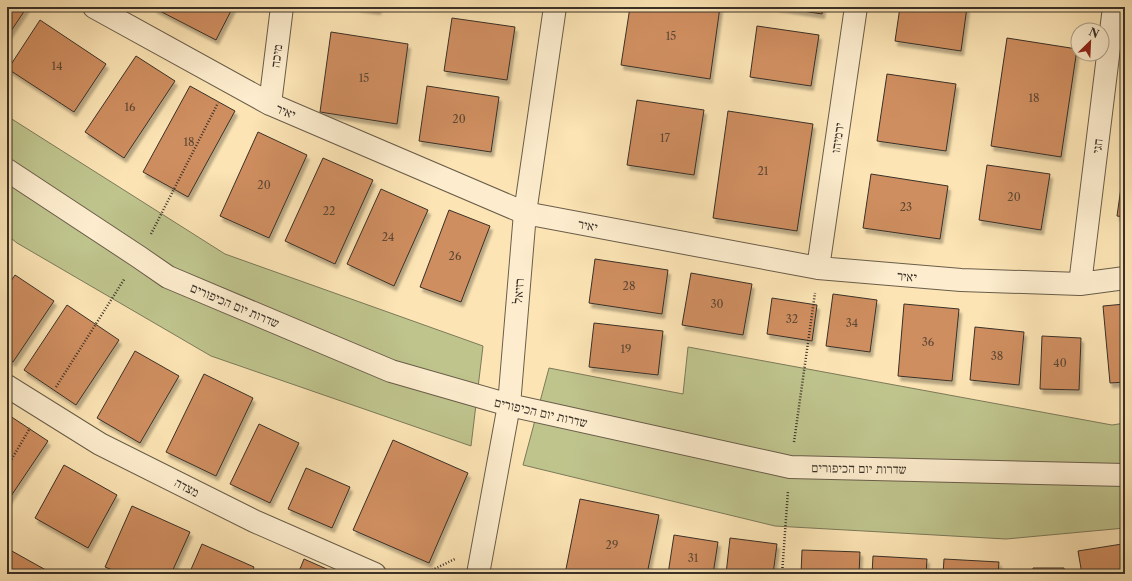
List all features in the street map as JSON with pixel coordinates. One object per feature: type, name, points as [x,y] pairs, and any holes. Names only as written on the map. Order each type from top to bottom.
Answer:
[{"type":"street","name":"יאיר","points":[[94,7],[270,104],[525,213],[818,268],[961,280],[1080,284],[1125,278]]},
{"type":"street","name":"מיכה","points":[[270,104],[282,7]]},
{"type":"street","name":"רזיאל","points":[[478,574],[509,406],[525,213],[555,7]]},
{"type":"street","name":"ירמיהו","points":[[818,268],[856,7]]},
{"type":"street","name":"חגי","points":[[1080,284],[1114,7]]},
{"type":"street","name":"שדרות יום הכיפורים","points":[[7,170],[168,277],[391,371],[509,406],[790,467],[1125,475]]},
{"type":"street","name":"מצדה","points":[[7,386],[100,444],[254,521],[375,574]]},
{"type":"path","points":[[7,468],[42,408],[139,257],[229,81]]},
{"type":"path","points":[[782,574],[790,467],[818,268]]},
{"type":"path","points":[[424,574],[431,571]]},
{"type":"green space","points":[[7,116],[225,254],[483,346],[471,446],[211,356],[17,243],[7,235]]},
{"type":"green space","points":[[688,347],[1112,425],[1125,423],[1125,528],[1006,539],[775,526],[523,465],[549,368],[683,394]]},
{"type":"building","points":[[7,7],[27,7],[7,37]]},
{"type":"building","points":[[233,7],[216,40],[154,8]]},
{"type":"building","points":[[358,7],[379,7],[378,10]]},
{"type":"building","points":[[630,7],[720,7],[710,79],[621,65]]},
{"type":"building","points":[[777,7],[823,7],[822,14]]},
{"type":"building","points":[[900,7],[967,7],[961,51],[895,41]]},
{"type":"building","points":[[452,18],[515,27],[507,80],[444,71]]},
{"type":"building","points":[[40,20],[106,64],[74,112],[8,69]]},
{"type":"building","points":[[757,26],[819,35],[811,86],[750,77]]},
{"type":"building","points":[[331,32],[408,44],[397,124],[320,112]]},
{"type":"building","points":[[1007,38],[1070,48],[1070,62],[1075,62],[1061,157],[991,146]]},
{"type":"building","points":[[136,56],[175,81],[124,158],[85,132]]},
{"type":"building","points":[[887,74],[956,84],[946,151],[877,141]]},
{"type":"building","points":[[190,86],[235,111],[188,197],[143,172]]},
{"type":"building","points":[[427,86],[499,97],[491,152],[419,141]]},
{"type":"building","points":[[637,100],[704,110],[694,175],[627,165]]},
{"type":"building","points":[[728,111],[813,124],[797,231],[713,218]]},
{"type":"building","points":[[258,132],[307,155],[269,238],[220,216]]},
{"type":"building","points":[[323,158],[373,180],[335,264],[285,241]]},
{"type":"building","points":[[1125,159],[1125,217],[1117,216]]},
{"type":"building","points":[[987,165],[1050,174],[1041,230],[979,220]]},
{"type":"building","points":[[871,174],[948,186],[940,239],[863,228]]},
{"type":"building","points":[[381,189],[428,210],[394,286],[347,264]]},
{"type":"building","points":[[449,210],[490,226],[461,302],[420,287]]},
{"type":"building","points":[[595,259],[668,270],[662,314],[589,303]]},
{"type":"building","points":[[691,273],[752,284],[743,335],[682,325]]},
{"type":"building","points":[[15,275],[54,301],[13,362],[7,358],[7,287]]},
{"type":"building","points":[[833,294],[877,300],[870,352],[826,346]]},
{"type":"building","points":[[772,298],[817,305],[812,341],[767,334]]},
{"type":"building","points":[[904,304],[959,309],[952,381],[898,376]]},
{"type":"building","points":[[1125,304],[1125,382],[1110,383],[1103,306]]},
{"type":"building","points":[[67,305],[119,340],[76,405],[24,370]]},
{"type":"building","points":[[594,323],[663,331],[658,375],[589,367]]},
{"type":"building","points":[[975,327],[1024,332],[1019,385],[970,380]]},
{"type":"building","points":[[1042,336],[1081,338],[1079,390],[1040,389]]},
{"type":"building","points":[[135,351],[179,376],[140,443],[97,418]]},
{"type":"building","points":[[204,374],[253,398],[216,476],[166,452]]},
{"type":"building","points":[[7,414],[48,441],[7,502]]},
{"type":"building","points":[[259,424],[299,443],[270,503],[230,484]]},
{"type":"building","points":[[393,440],[468,473],[429,563],[353,530]]},
{"type":"building","points":[[64,465],[117,495],[88,548],[35,518]]},
{"type":"building","points":[[306,468],[350,487],[332,528],[288,509]]},
{"type":"building","points":[[580,499],[659,515],[647,574],[565,574]]},
{"type":"building","points":[[132,506],[190,532],[171,574],[122,574],[105,567]]},
{"type":"building","points":[[674,535],[718,542],[713,574],[668,574]]},
{"type":"building","points":[[730,538],[777,544],[773,574],[726,574]]},
{"type":"building","points":[[202,544],[254,567],[251,574],[189,574]]},
{"type":"building","points":[[1122,544],[1125,559],[1125,574],[1082,574],[1078,551]]},
{"type":"building","points":[[10,550],[53,574],[7,574],[7,555]]},
{"type":"building","points":[[802,550],[860,552],[859,574],[801,574]]},
{"type":"building","points":[[873,556],[927,559],[926,574],[872,574]]},
{"type":"building","points":[[304,559],[338,574],[298,574]]},
{"type":"building","points":[[944,559],[999,562],[998,574],[943,574]]},
{"type":"building","points":[[1033,568],[1064,568],[1065,574],[1033,574]]}]
